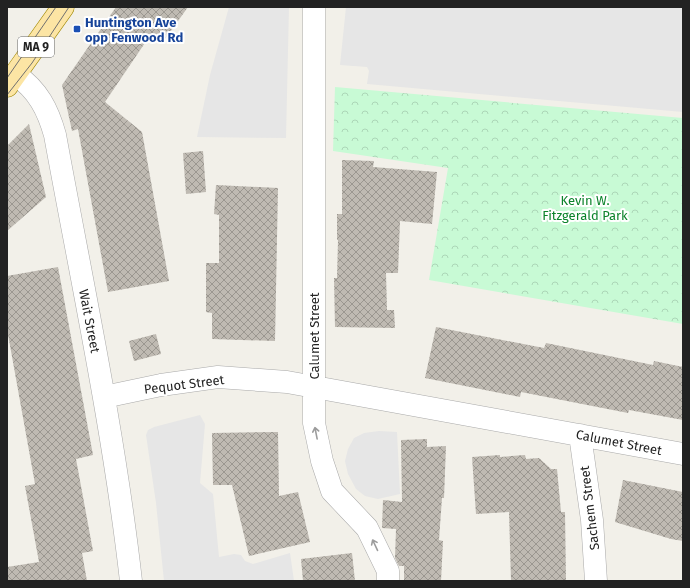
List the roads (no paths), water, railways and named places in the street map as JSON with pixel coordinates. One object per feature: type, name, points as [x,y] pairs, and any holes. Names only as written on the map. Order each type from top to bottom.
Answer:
[{"type":"main road","name":"MA 9","points":[[12,80],[63,7]]},
{"type":"street","name":"Calumet Street","points":[[314,7],[313,386],[683,454]]},
{"type":"street","name":"Wait Street","points":[[12,80],[29,85],[44,103],[53,130],[104,397],[117,474],[131,581]]},
{"type":"street","name":"Pequot Street","points":[[104,397],[161,385],[218,377],[287,382],[313,386]]},
{"type":"street","points":[[313,386],[314,423],[322,461],[332,491],[367,528],[388,572],[388,581]]},
{"type":"street","name":"Sachem Street","points":[[580,435],[592,520],[596,581]]},
{"type":"tram line","points":[[7,78],[56,7]]},
{"type":"tram line","points":[[7,95],[32,63],[69,7]]},
{"type":"place","name":"Huntington Ave opp Fenwood Rd","points":[[77,29]]},
{"type":"park label","name":"Kevin W. Fitzgerald Park","points":[[585,208]]}]
